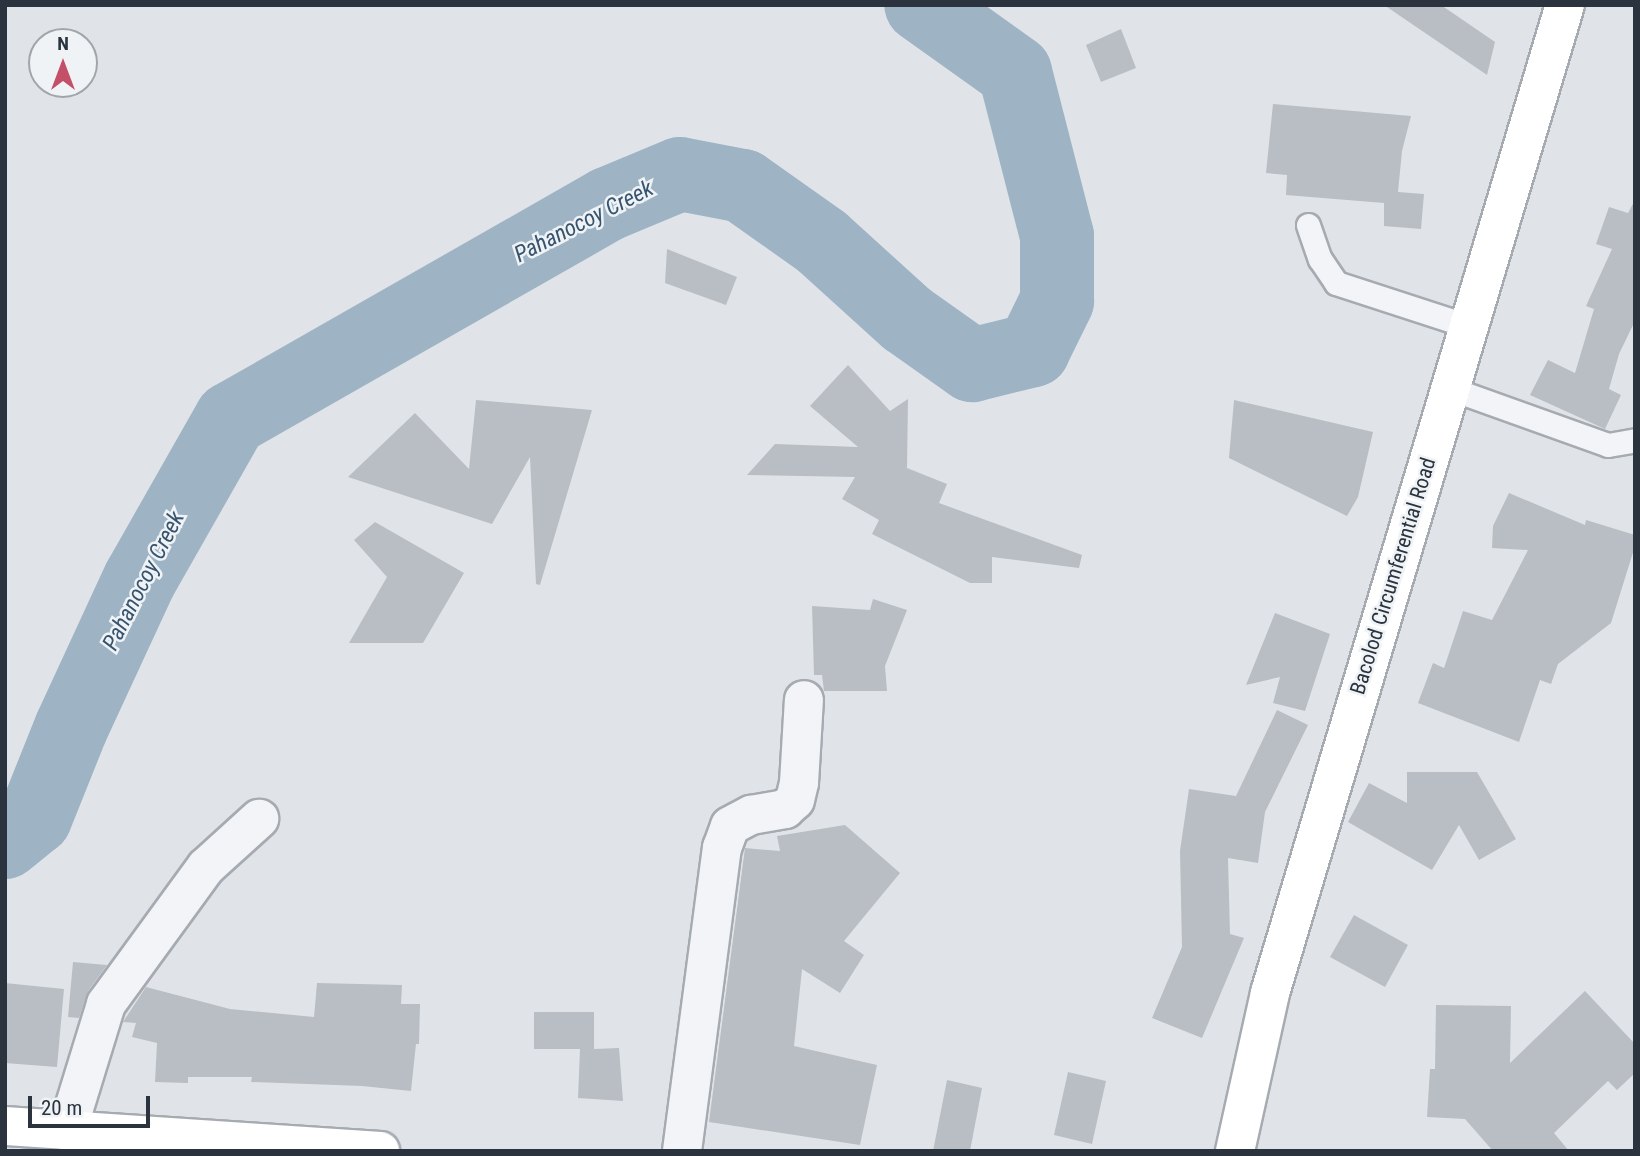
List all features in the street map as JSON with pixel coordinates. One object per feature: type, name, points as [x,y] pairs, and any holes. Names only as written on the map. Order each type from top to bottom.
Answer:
[{"type":"main road","name":"Bacolod Circumferential Road","points":[[1235,1151],[1270,993],[1565,6]]},
{"type":"main road","points":[[5,1126],[380,1151]]},
{"type":"street","points":[[682,1151],[722,848],[730,826],[751,815],[785,809],[795,800],[799,783],[804,700]]},
{"type":"street","points":[[67,1131],[106,1004],[206,867],[259,819]]},
{"type":"lane","points":[[1308,225],[1320,259],[1336,283],[1468,326]]},
{"type":"lane","points":[[1449,388],[1608,444],[1635,440]]},
{"type":"building","points":[[1384,5],[1441,5],[1495,42],[1487,75]]},
{"type":"building","points":[[1121,29],[1136,68],[1101,82],[1086,45]]},
{"type":"building","points":[[1273,104],[1411,116],[1402,151],[1398,192],[1424,194],[1421,229],[1384,226],[1384,203],[1286,195],[1287,175],[1266,173]]},
{"type":"building","points":[[1635,200],[1635,321],[1619,354],[1609,389],[1621,395],[1605,429],[1530,395],[1548,360],[1575,373],[1594,309],[1586,306],[1612,249],[1596,244],[1609,207],[1628,213]]},
{"type":"building","points":[[667,249],[737,277],[726,305],[665,283]]},
{"type":"building","points":[[848,365],[890,411],[908,399],[907,468],[947,484],[939,503],[1082,555],[1079,568],[992,557],[992,583],[970,583],[872,534],[879,520],[842,499],[855,477],[747,475],[775,444],[858,447],[810,406]]},
{"type":"building","points":[[476,400],[592,410],[540,585],[536,584],[530,457],[492,524],[348,477],[415,413],[469,469]]},
{"type":"building","points":[[1234,400],[1373,432],[1358,497],[1347,516],[1229,458]]},
{"type":"building","points":[[1509,493],[1585,525],[1586,520],[1635,535],[1635,546],[1611,623],[1558,664],[1551,684],[1540,680],[1519,742],[1418,703],[1433,663],[1444,668],[1463,611],[1492,620],[1528,550],[1492,548],[1493,526]]},
{"type":"building","points":[[375,522],[464,573],[423,643],[349,643],[387,577],[354,540]]},
{"type":"building","points":[[873,599],[907,610],[885,666],[887,691],[824,691],[822,675],[814,675],[812,606],[870,610]]},
{"type":"building","points":[[1275,613],[1330,634],[1305,711],[1273,703],[1280,677],[1246,685]]},
{"type":"building","points":[[1277,710],[1308,725],[1265,812],[1258,863],[1228,858],[1230,934],[1244,938],[1202,1038],[1152,1018],[1182,947],[1180,851],[1189,789],[1236,796]]},
{"type":"building","points":[[1407,772],[1477,772],[1516,839],[1479,860],[1459,825],[1432,870],[1348,822],[1369,783],[1407,803]]},
{"type":"building","points":[[845,825],[900,873],[844,941],[864,955],[840,993],[802,969],[794,1046],[877,1065],[860,1145],[709,1122],[745,848],[780,851],[777,836]]},
{"type":"building","points":[[1354,915],[1408,945],[1385,987],[1330,957]]},
{"type":"building","points":[[73,962],[107,965],[88,991],[79,1018],[68,1017]]},
{"type":"building","points":[[5,983],[64,989],[57,1067],[5,1063]]},
{"type":"building","points":[[317,983],[402,985],[401,1004],[420,1004],[419,1044],[416,1044],[411,1091],[362,1086],[251,1082],[252,1077],[188,1077],[188,1083],[155,1082],[157,1043],[132,1037],[136,1023],[123,1022],[146,987],[230,1009],[314,1017]]},
{"type":"building","points":[[1585,991],[1635,1044],[1635,1073],[1617,1090],[1608,1081],[1554,1133],[1569,1151],[1493,1151],[1465,1119],[1427,1117],[1430,1069],[1435,1069],[1436,1005],[1511,1006],[1510,1063]]},
{"type":"building","points":[[534,1012],[594,1012],[594,1049],[619,1048],[623,1101],[578,1098],[580,1049],[534,1049]]},
{"type":"building","points":[[1068,1072],[1106,1081],[1092,1144],[1054,1135]]},
{"type":"building","points":[[947,1080],[982,1088],[970,1151],[933,1151]]},
{"type":"waterway","name":"Pahanocoy Creek","points":[[5,842],[35,818],[71,728],[140,579],[231,419],[608,204],[680,174],[743,186],[822,242],[907,319],[972,365],[1033,350],[1057,301],[1057,236],[1015,72],[921,5]]}]
